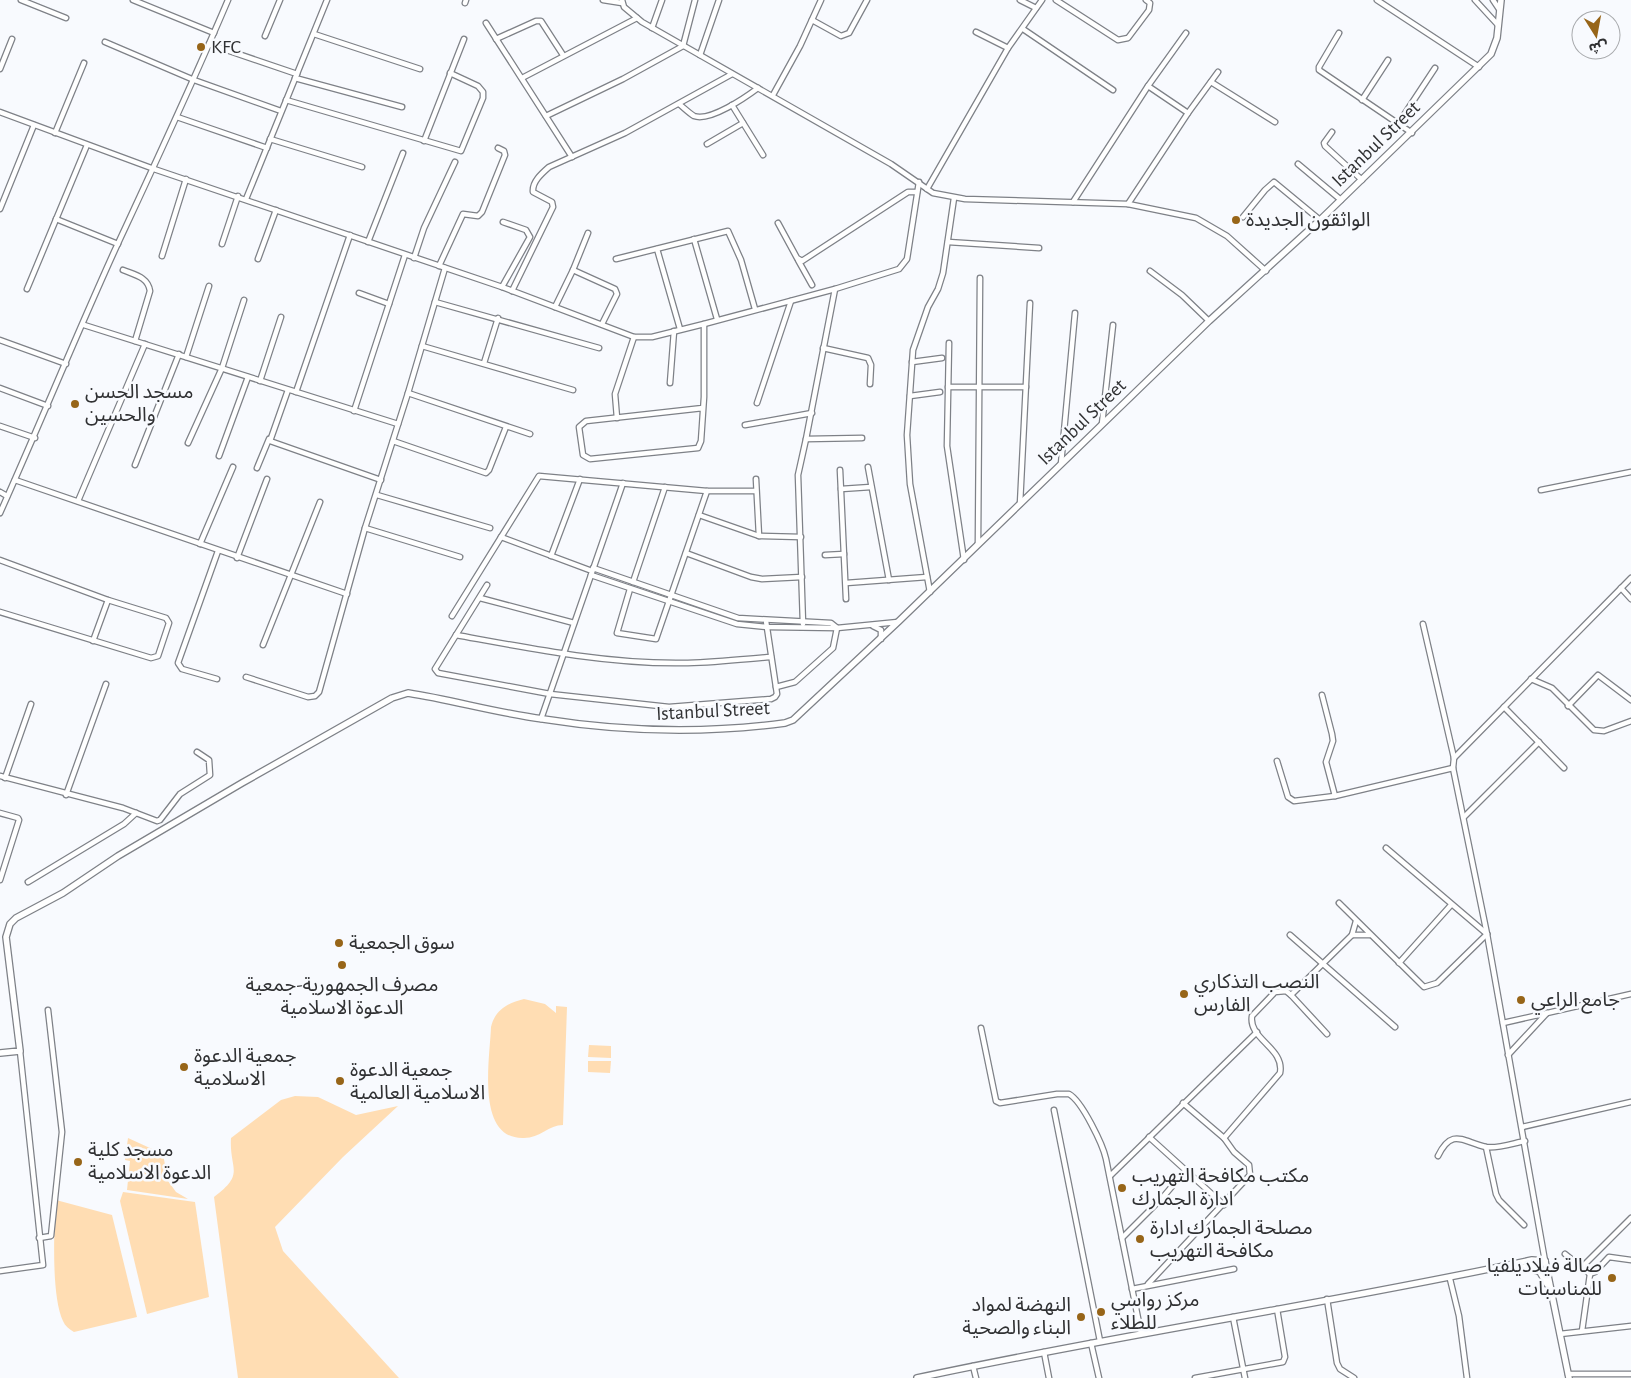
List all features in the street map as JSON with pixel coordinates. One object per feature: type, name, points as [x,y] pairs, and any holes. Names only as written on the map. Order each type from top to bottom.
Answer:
[{"type":"street","points":[[21,0],[66,18]]},
{"type":"street","points":[[133,0],[214,33]]},
{"type":"street","points":[[0,513],[35,438],[118,244],[177,118],[228,0]]},
{"type":"street","points":[[265,36],[280,0]]},
{"type":"street","points":[[246,199],[327,0]]},
{"type":"street","points":[[602,0],[622,2],[637,18],[652,28],[773,95],[891,164],[933,193],[954,198],[1128,204],[1182,214],[1204,221],[1234,242],[1266,271]]},
{"type":"street","points":[[652,28],[662,0]]},
{"type":"street","points":[[546,116],[623,79],[683,46],[695,0]]},
{"type":"street","points":[[700,55],[720,0]]},
{"type":"street","points":[[773,95],[800,46],[821,0]]},
{"type":"street","points":[[812,20],[841,36],[845,36],[849,33],[867,0]]},
{"type":"street","points":[[1020,0],[1036,8]]},
{"type":"street","points":[[927,189],[1008,48],[1042,0]]},
{"type":"street","points":[[1056,0],[1118,40],[1123,41],[1128,38],[1150,10],[1150,3],[1146,0]]},
{"type":"street","points":[[1377,0],[1478,67]]},
{"type":"street","points":[[1476,0],[1498,26]]},
{"type":"street","points":[[1493,0],[1499,9]]},
{"type":"street","name":"Istanbul Street","points":[[20,1051],[6,937],[10,924],[16,918],[63,893],[118,856],[242,783],[401,694],[414,694],[541,719],[604,727],[676,732],[786,723],[798,717],[964,560],[1209,321],[1266,271],[1478,67],[1494,48],[1500,0]]},
{"type":"street","points":[[522,78],[637,18]]},
{"type":"street","points":[[496,39],[536,21],[541,21],[563,55]]},
{"type":"street","points":[[486,23],[572,157]]},
{"type":"street","points":[[1023,28],[1114,90]]},
{"type":"street","points":[[976,32],[1008,48]]},
{"type":"street","points":[[1073,202],[1148,86],[1186,33]]},
{"type":"street","points":[[1339,33],[1319,70],[1412,132]]},
{"type":"street","points":[[314,34],[420,69]]},
{"type":"street","points":[[424,141],[464,39]]},
{"type":"street","points":[[0,69],[12,40]]},
{"type":"street","points":[[105,42],[194,80],[281,111]]},
{"type":"street","points":[[209,44],[296,76],[402,107]]},
{"type":"street","points":[[1362,100],[1388,60]]},
{"type":"street","points":[[55,133],[84,63]]},
{"type":"street","points":[[1398,124],[1435,68]]},
{"type":"street","points":[[1128,204],[1188,113],[1218,72]]},
{"type":"street","points":[[286,100],[424,141],[461,150],[480,106],[483,92],[478,86],[450,73]]},
{"type":"street","points":[[512,291],[553,207],[552,202],[536,195],[532,189],[540,175],[548,167],[624,133],[732,74]]},
{"type":"street","points":[[1211,82],[1275,122]]},
{"type":"street","points":[[1148,86],[1188,113]]},
{"type":"street","points":[[679,104],[694,116],[704,117],[732,105],[758,88]]},
{"type":"street","points":[[732,105],[763,155]]},
{"type":"street","points":[[0,112],[154,169],[502,287],[634,337],[652,337],[704,324],[754,309],[835,289],[899,269],[904,265],[919,182]]},
{"type":"street","points":[[177,118],[267,148]]},
{"type":"street","points":[[706,144],[743,123]]},
{"type":"street","points":[[0,209],[34,126]]},
{"type":"street","points":[[1332,132],[1324,143],[1325,146],[1362,180]]},
{"type":"street","points":[[270,139],[362,167]]},
{"type":"street","points":[[27,289],[87,145]]},
{"type":"street","points":[[439,266],[463,214],[478,216],[482,212],[505,155],[504,151],[498,148]]},
{"type":"street","points":[[368,242],[403,153]]},
{"type":"street","points":[[414,258],[428,219],[455,162]]},
{"type":"street","points":[[1298,164],[1341,200]]},
{"type":"street","points":[[162,256],[186,179]]},
{"type":"street","points":[[1243,217],[1274,182],[1320,220]]},
{"type":"street","points":[[797,258],[800,261],[805,260],[908,192],[917,192]]},
{"type":"street","points":[[222,244],[238,196]]},
{"type":"street","points":[[930,592],[907,463],[912,362],[913,350],[928,307],[938,289],[943,273],[954,198]]},
{"type":"street","points":[[258,259],[276,210]]},
{"type":"street","points":[[56,219],[118,244]]},
{"type":"street","points":[[502,287],[530,237],[526,230],[503,222]]},
{"type":"street","points":[[778,223],[812,285]]},
{"type":"street","points":[[616,259],[726,231],[731,233],[754,309]]},
{"type":"street","points":[[555,307],[588,233]]},
{"type":"street","points":[[296,392],[350,236]]},
{"type":"street","points":[[694,239],[717,320]]},
{"type":"street","points":[[948,242],[1039,248]]},
{"type":"street","points":[[657,249],[677,330],[670,383]]},
{"type":"street","points":[[354,411],[405,255]]},
{"type":"street","points":[[246,678],[308,697],[315,696],[321,686],[365,528],[382,480],[445,268]]},
{"type":"street","points":[[123,270],[145,279],[149,284],[150,291],[135,341]]},
{"type":"street","points":[[573,270],[615,289],[618,294],[602,324]]},
{"type":"street","points":[[1150,271],[1182,294],[1209,321]]},
{"type":"street","points":[[978,545],[980,278]]},
{"type":"street","points":[[186,356],[209,286]]},
{"type":"street","points":[[804,625],[798,475],[812,413],[835,289]]},
{"type":"street","points":[[359,293],[389,304]]},
{"type":"street","points":[[188,443],[222,368],[244,300]]},
{"type":"street","points":[[757,403],[791,301]]},
{"type":"street","points":[[435,302],[498,318],[599,348]]},
{"type":"street","points":[[1020,504],[1030,303]]},
{"type":"street","points":[[1061,464],[1075,314]]},
{"type":"street","points":[[260,381],[281,317]]},
{"type":"street","points":[[484,363],[498,318]]},
{"type":"street","points":[[703,408],[582,423],[580,427],[585,458],[698,448],[701,441],[703,408],[704,324]]},
{"type":"street","points":[[84,325],[398,424]]},
{"type":"street","points":[[1102,424],[1113,325]]},
{"type":"street","points":[[617,418],[615,394],[634,337]]},
{"type":"street","points":[[0,340],[66,364]]},
{"type":"street","points":[[949,343],[947,446],[964,560]]},
{"type":"street","points":[[78,501],[145,344]]},
{"type":"street","points":[[422,346],[572,390]]},
{"type":"street","points":[[823,348],[868,358],[872,365],[870,384]]},
{"type":"street","points":[[135,465],[179,354]]},
{"type":"street","points":[[912,362],[942,358]]},
{"type":"street","points":[[219,456],[248,377]]},
{"type":"street","points":[[948,387],[1026,387]]},
{"type":"street","points":[[0,388],[48,406]]},
{"type":"street","points":[[257,468],[288,390]]},
{"type":"street","points":[[910,396],[940,392]]},
{"type":"street","points":[[408,393],[530,434]]},
{"type":"street","points":[[745,425],[812,413]]},
{"type":"street","points":[[0,426],[35,438]]},
{"type":"street","points":[[393,440],[486,473],[489,470],[506,427]]},
{"type":"street","points":[[270,438],[274,444],[382,480]]},
{"type":"street","points":[[806,440],[862,438]]},
{"type":"street","points":[[200,544],[232,467]]},
{"type":"street","points":[[868,468],[889,580]]},
{"type":"street","points":[[840,470],[846,599]]},
{"type":"street","points":[[1541,490],[1631,472]]},
{"type":"street","points":[[452,616],[539,476],[706,491],[756,491]]},
{"type":"street","points":[[237,558],[267,479]]},
{"type":"street","points":[[551,556],[580,479]]},
{"type":"street","points":[[756,479],[759,536]]},
{"type":"street","points":[[15,480],[237,558],[347,594]]},
{"type":"street","points":[[541,719],[622,483]]},
{"type":"street","points":[[632,582],[665,487]]},
{"type":"street","points":[[840,489],[872,487]]},
{"type":"street","points":[[630,589],[616,630],[619,635],[658,637],[706,491]]},
{"type":"street","points":[[0,492],[7,496]]},
{"type":"street","points":[[377,495],[490,528]]},
{"type":"street","points":[[263,645],[320,502]]},
{"type":"street","points":[[699,515],[759,536],[800,537]]},
{"type":"street","points":[[365,528],[460,557]]},
{"type":"street","points":[[501,537],[592,572],[630,589],[737,624],[767,627],[830,623],[837,628],[899,621]]},
{"type":"street","points":[[217,679],[182,669],[178,663],[218,551]]},
{"type":"street","points":[[686,553],[751,576],[762,578],[802,577]]},
{"type":"street","points":[[826,555],[844,554]]},
{"type":"street","points":[[0,560],[108,600],[168,619],[169,623],[158,656],[151,658],[0,612]]},
{"type":"street","points":[[592,572],[632,582],[738,618],[804,625]]},
{"type":"street","points":[[846,583],[927,577]]},
{"type":"street","points":[[1454,758],[1631,578]]},
{"type":"street","points":[[488,586],[435,669],[438,673],[550,694],[669,707],[771,699],[775,697],[776,687],[766,621]]},
{"type":"street","points":[[1621,588],[1631,599]]},
{"type":"street","points":[[480,598],[574,623]]},
{"type":"street","points":[[93,641],[108,600]]},
{"type":"street","points":[[1423,624],[1454,758],[1453,768],[1487,934],[1545,1261],[1568,1376],[1631,1374]]},
{"type":"street","points":[[872,625],[880,629],[881,639]]},
{"type":"street","points":[[776,687],[795,682],[834,648],[837,628]]},
{"type":"street","points":[[456,636],[563,654],[677,664],[771,657]]},
{"type":"street","points":[[1568,706],[1598,675],[1631,700]]},
{"type":"street","points":[[1531,679],[1552,688],[1590,728],[1597,731],[1604,731],[1631,721]]},
{"type":"street","points":[[66,795],[106,684]]},
{"type":"street","points":[[1322,695],[1332,734],[1332,743],[1326,762],[1335,796]]},
{"type":"street","points":[[31,704],[3,777],[136,813],[154,820],[160,820],[180,794],[208,777],[211,770],[209,760],[197,752]]},
{"type":"street","points":[[1504,707],[1564,768]]},
{"type":"street","points":[[1464,817],[1539,742]]},
{"type":"street","points":[[1277,760],[1286,794],[1291,800],[1335,796],[1453,768]]},
{"type":"street","points":[[0,813],[18,818],[19,820],[0,880]]},
{"type":"street","points":[[28,882],[124,824],[136,813]]},
{"type":"street","points":[[1386,848],[1487,934]]},
{"type":"street","points":[[1339,903],[1421,985],[1433,986],[1487,934]]},
{"type":"street","points":[[1398,963],[1451,904]]},
{"type":"street","points":[[1291,995],[1352,935],[1356,921]]},
{"type":"street","points":[[1290,935],[1395,1028]]},
{"type":"street","points":[[1352,935],[1371,936]]},
{"type":"street","points":[[1224,1138],[1280,1073],[1280,1059],[1252,1024],[1252,1016],[1275,992],[1286,991],[1291,995],[1327,1034]]},
{"type":"street","points":[[1503,1022],[1631,994]]},
{"type":"street","points":[[40,1238],[51,1236],[62,1132],[48,1010]]},
{"type":"street","points":[[1508,1055],[1547,1012]]},
{"type":"street","points":[[981,1028],[996,1101],[1000,1103],[1064,1093],[1074,1096],[1101,1144],[1110,1176],[1140,1333]]},
{"type":"street","points":[[1110,1176],[1257,1032]]},
{"type":"street","points":[[0,1053],[20,1051],[43,1265],[0,1271]]},
{"type":"street","points":[[1522,1127],[1631,1102]]},
{"type":"street","points":[[1148,1284],[1249,1178],[1251,1170],[1224,1138],[1183,1103]]},
{"type":"street","points":[[1054,1110],[1100,1341]]},
{"type":"street","points":[[1149,1137],[1224,1205]]},
{"type":"street","points":[[1438,1156],[1443,1145],[1453,1138],[1464,1139],[1486,1147],[1525,1141]]},
{"type":"street","points":[[1486,1147],[1496,1194],[1499,1200],[1524,1225]]},
{"type":"street","points":[[1122,1238],[1163,1197],[1186,1170]]},
{"type":"street","points":[[1581,1268],[1631,1218]]},
{"type":"street","points":[[1565,1254],[1590,1274]]},
{"type":"street","points":[[1590,1274],[1595,1272],[1608,1257],[1631,1260]]},
{"type":"street","points":[[917,1378],[1140,1333],[1450,1279],[1532,1260],[1545,1261]]},
{"type":"street","points":[[1490,1270],[1524,1267],[1545,1261]]},
{"type":"street","points":[[1524,1267],[1542,1273],[1552,1297]]},
{"type":"street","points":[[1132,1289],[1148,1284],[1234,1269]]},
{"type":"street","points":[[1582,1330],[1590,1274]]},
{"type":"street","points":[[1450,1279],[1459,1316],[1467,1378]]},
{"type":"street","points":[[1327,1299],[1336,1363],[1340,1369],[1354,1378]]},
{"type":"street","points":[[1195,1378],[1243,1368],[1278,1364],[1284,1360],[1277,1309]]},
{"type":"street","points":[[1233,1317],[1245,1378]]},
{"type":"street","points":[[1560,1334],[1582,1330],[1631,1326]]},
{"type":"street","points":[[1092,1343],[1099,1378]]},
{"type":"street","points":[[1044,1352],[1049,1378]]},
{"type":"street","points":[[973,1366],[976,1378]]},
{"type":"shaded area","points":[[524,999],[545,1004],[556,1013],[556,1006],[567,1007],[563,1125],[553,1127],[535,1136],[524,1138],[508,1135],[498,1126],[492,1112],[488,1076],[491,1027],[495,1016],[503,1008]]},
{"type":"shaded area","points":[[589,1045],[611,1046],[611,1058],[588,1057]]},
{"type":"shaded area","points":[[588,1061],[611,1061],[610,1073],[588,1072]]},
{"type":"shaded area","points":[[295,1096],[318,1097],[356,1115],[398,1106],[343,1157],[275,1227],[283,1251],[399,1378],[238,1378],[214,1197],[224,1189],[233,1176],[231,1138],[281,1100]]},
{"type":"shaded area","points":[[128,1138],[163,1154],[168,1181],[176,1192],[188,1199],[127,1190],[130,1161],[125,1160]]},
{"type":"shaded area","points":[[123,1192],[195,1202],[209,1297],[147,1314],[120,1201]]},
{"type":"shaded area","points":[[56,1200],[112,1215],[137,1317],[74,1332],[65,1324],[59,1310],[55,1279]]},
{"type":"place","name":"KFC","points":[[201,47]]},
{"type":"place","name":"الواثقون الجديدة","points":[[1236,220]]},
{"type":"place","name":"مسجد الحسن والحسين","points":[[75,404]]},
{"type":"place","name":"سوق الجمعية","points":[[339,943]]},
{"type":"place","name":"مصرف الجمهورية-جمعية الدعوة الاسلامية","points":[[342,965]]},
{"type":"place","name":"النصب التذكاري الفارس","points":[[1184,994]]},
{"type":"place","name":"جامع الراعي","points":[[1521,1000]]},
{"type":"place","name":"جمعية الدعوة الاسلامية","points":[[184,1067]]},
{"type":"place","name":"جمعية الدعوة الاسلامية العالمية","points":[[340,1081]]},
{"type":"place","name":"مسجد كلية الدعوة الاسلامية","points":[[78,1162]]},
{"type":"place","name":"مكتب مكافحة التهريب ادارة الجمارك","points":[[1122,1188]]},
{"type":"place","name":"مصلحة الجمارك ادارة مكافحة التهريب","points":[[1140,1239]]},
{"type":"place","name":"صالة فيلاديلفيا للمناسبات","points":[[1612,1278]]},
{"type":"place","name":"مركز رواسي للطلاء","points":[[1101,1312]]},
{"type":"place","name":"النهضة لمواد البناء والصحية","points":[[1081,1317]]}]
